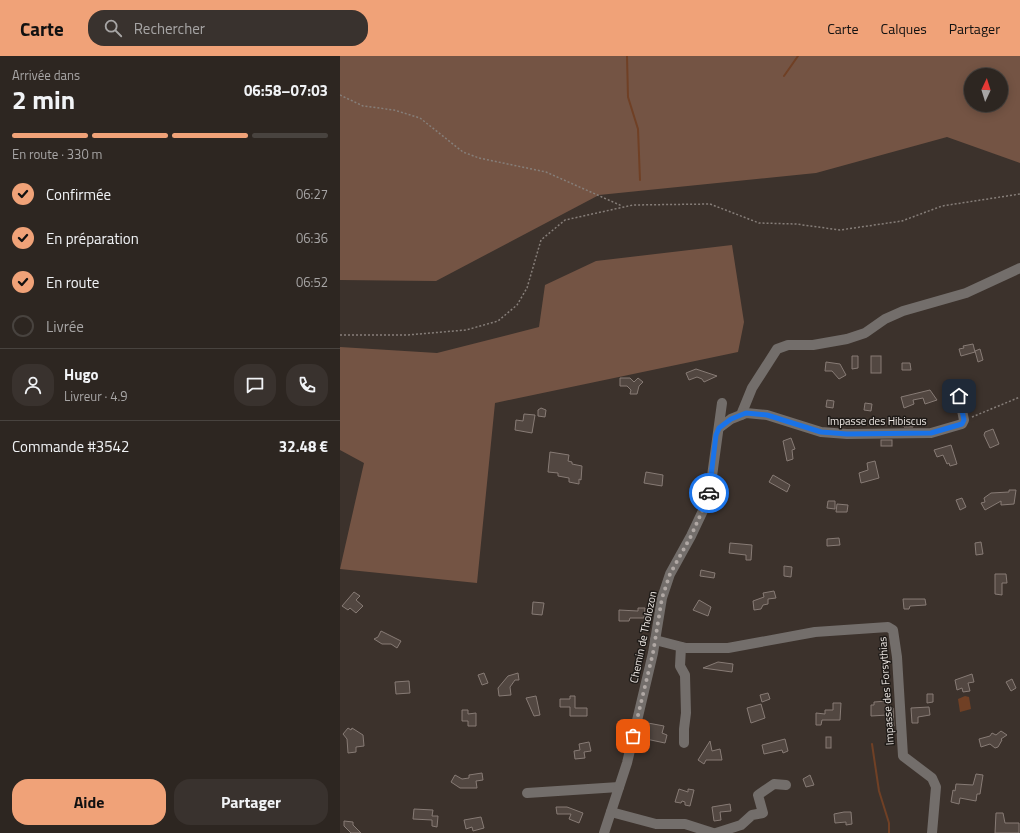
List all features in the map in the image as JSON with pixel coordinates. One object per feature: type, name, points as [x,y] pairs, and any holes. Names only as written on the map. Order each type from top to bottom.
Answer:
[{"type":"street","points":[[741,415],[752,388],[777,349],[788,345],[813,345],[848,339],[865,333],[885,319],[894,315],[966,293],[1020,268]]},
{"type":"street","points":[[959,396],[964,420]]},
{"type":"street","name":"Chemin de Tholozon","points":[[604,833],[627,763],[655,640],[662,598],[670,574],[691,536],[708,498],[716,435],[719,428],[722,403]]},
{"type":"street","name":"Impasse des Hibiscus","points":[[719,428],[731,419],[746,413],[767,415],[821,432],[847,434],[931,433],[962,424],[964,420]]},
{"type":"street","name":"Impasse des Forsythias","points":[[655,640],[681,647],[728,648],[815,632],[888,627],[893,630],[897,657],[903,756],[932,778],[936,787],[932,833]]},
{"type":"street","points":[[681,647],[680,666],[685,675],[686,714],[684,743]]},
{"type":"street","points":[[716,833],[741,825],[752,815],[763,813],[758,796],[774,784],[786,785]]},
{"type":"street","points":[[527,793],[619,787]]},
{"type":"street","points":[[611,812],[656,824],[685,824],[713,833]]},
{"type":"path","points":[[340,94],[363,106],[394,110],[420,118],[463,152],[479,158],[546,172],[624,207]]},
{"type":"path","points":[[340,335],[415,335],[466,330],[498,322],[517,304],[527,288],[541,240],[565,220],[633,205],[710,204],[759,223],[796,224],[840,230],[902,221],[942,206],[1020,194]]},
{"type":"path","points":[[964,420],[1020,397]]},
{"type":"shaded area","points":[[340,56],[1020,56],[1020,163],[947,137],[816,173],[599,195],[436,281],[340,280]]},
{"type":"shaded area","points":[[732,245],[744,322],[738,352],[495,403],[477,583],[340,569],[364,463],[340,450],[340,347],[437,353],[539,327],[545,285],[596,261]]},
{"type":"shaded area","points":[[965,696],[969,697],[971,709],[960,712],[958,699]]},
{"type":"building","points":[[973,344],[975,352],[961,356],[959,349],[964,348],[963,346]]},
{"type":"building","points":[[980,349],[983,360],[978,362],[975,351]]},
{"type":"building","points":[[852,356],[858,356],[858,368],[852,369]]},
{"type":"building","points":[[871,356],[881,356],[881,373],[871,373]]},
{"type":"building","points":[[826,362],[840,364],[846,375],[839,379],[832,371],[825,371]]},
{"type":"building","points":[[902,363],[910,363],[911,370],[902,370]]},
{"type":"building","points":[[696,369],[717,376],[704,382],[702,379],[697,377],[689,380],[686,373]]},
{"type":"building","points":[[620,378],[630,378],[634,382],[638,378],[643,382],[639,386],[637,394],[630,394],[631,390],[627,386],[620,386]]},
{"type":"building","points":[[930,390],[937,400],[925,404],[923,398],[913,400],[914,404],[904,408],[901,397]]},
{"type":"building","points":[[827,400],[834,401],[833,408],[826,407]]},
{"type":"building","points":[[865,403],[872,404],[871,411],[864,410]]},
{"type":"building","points":[[541,408],[546,410],[545,417],[538,416],[538,410]]},
{"type":"building","points":[[524,414],[535,415],[532,433],[515,430],[516,420],[523,421]]},
{"type":"building","points":[[904,420],[913,421],[913,427],[904,427]]},
{"type":"building","points":[[993,429],[999,444],[990,448],[984,435],[985,432]]},
{"type":"building","points":[[791,438],[795,449],[792,450],[793,459],[787,461],[783,441]]},
{"type":"building","points":[[881,440],[892,440],[892,446],[881,446]]},
{"type":"building","points":[[951,445],[957,464],[950,466],[949,463],[947,464],[943,455],[937,457],[934,450]]},
{"type":"building","points":[[550,452],[569,455],[568,461],[572,462],[572,464],[582,466],[581,480],[579,479],[579,484],[569,482],[569,478],[558,476],[558,473],[548,472]]},
{"type":"building","points":[[875,461],[879,478],[861,483],[859,473],[868,470],[867,463]]},
{"type":"building","points":[[646,472],[663,475],[662,486],[644,483]]},
{"type":"building","points":[[773,475],[790,485],[787,492],[769,482]]},
{"type":"building","points":[[1009,490],[1016,490],[1014,504],[1001,505],[1001,501],[985,510],[981,503],[985,502],[984,498],[991,493],[1009,492]]},
{"type":"building","points":[[962,498],[966,507],[960,510],[956,500]]},
{"type":"building","points":[[828,501],[835,501],[835,509],[827,508]]},
{"type":"building","points":[[837,504],[848,505],[847,512],[836,512]]},
{"type":"building","points":[[839,538],[840,545],[827,546],[827,539]]},
{"type":"building","points":[[981,542],[983,554],[976,555],[975,543]]},
{"type":"building","points":[[730,543],[752,545],[751,560],[746,560],[746,555],[729,553]]},
{"type":"building","points":[[784,566],[792,567],[791,577],[784,576]]},
{"type":"building","points":[[701,570],[715,573],[714,578],[700,576]]},
{"type":"building","points":[[995,574],[1006,574],[1007,583],[1002,583],[1002,595],[995,594]]},
{"type":"building","points":[[774,591],[776,598],[768,599],[768,604],[763,605],[761,609],[754,610],[753,601],[764,597],[763,593]]},
{"type":"building","points":[[354,592],[360,596],[356,600],[363,606],[356,613],[350,608],[348,610],[342,606]]},
{"type":"building","points":[[903,599],[925,599],[926,605],[910,606],[909,609],[904,609]]},
{"type":"building","points":[[699,600],[711,607],[708,616],[693,610]]},
{"type":"building","points":[[533,602],[544,603],[542,615],[532,614]]},
{"type":"building","points":[[638,608],[645,608],[644,618],[630,618],[629,621],[619,621],[619,610],[638,611]]},
{"type":"building","points":[[381,631],[401,641],[397,648],[391,644],[382,644],[374,639],[378,637]]},
{"type":"building","points":[[718,662],[733,664],[732,672],[703,668]]},
{"type":"building","points":[[484,673],[488,683],[482,685],[478,675]]},
{"type":"building","points":[[518,673],[519,680],[515,680],[510,687],[511,695],[499,696],[498,688],[508,676]]},
{"type":"building","points":[[972,674],[974,682],[968,683],[970,691],[963,692],[962,688],[957,690],[955,680]]},
{"type":"building","points":[[1012,679],[1016,688],[1011,691],[1006,682]]},
{"type":"building","points":[[409,681],[410,693],[396,694],[395,682]]},
{"type":"building","points":[[768,693],[770,699],[762,702],[760,695]]},
{"type":"building","points":[[927,694],[933,694],[933,702],[927,703]]},
{"type":"building","points":[[536,696],[540,715],[534,716],[526,698]]},
{"type":"building","points":[[570,696],[575,696],[575,708],[587,708],[587,716],[570,716],[570,707],[560,707],[560,699],[570,699]]},
{"type":"building","points":[[887,701],[888,707],[891,706],[893,708],[894,726],[889,727],[888,715],[871,716],[871,705],[874,705],[874,702]]},
{"type":"building","points":[[833,703],[841,703],[840,720],[822,720],[821,725],[816,725],[816,713],[825,714],[825,710],[833,710]]},
{"type":"building","points":[[761,704],[765,718],[751,723],[747,708]]},
{"type":"building","points":[[929,707],[930,715],[918,717],[918,723],[912,723],[911,708]]},
{"type":"building","points":[[462,710],[468,710],[468,714],[476,713],[476,726],[468,726],[468,721],[462,721]]},
{"type":"building","points":[[648,723],[664,726],[662,733],[667,735],[665,743],[646,739]]},
{"type":"building","points":[[348,728],[351,730],[352,728],[363,735],[364,746],[356,747],[356,752],[348,753],[347,739],[343,734]]},
{"type":"building","points":[[1001,731],[1007,735],[1001,739],[1002,740],[998,747],[995,748],[990,744],[981,747],[979,739],[990,736],[992,733],[996,735]]},
{"type":"building","points":[[826,737],[831,737],[831,748],[826,748]]},
{"type":"building","points":[[785,739],[788,751],[783,753],[782,750],[764,754],[762,745]]},
{"type":"building","points":[[710,741],[712,751],[720,749],[722,760],[706,760],[704,764],[698,760]]},
{"type":"building","points":[[589,742],[591,751],[584,752],[585,758],[575,759],[574,751],[580,750],[579,744]]},
{"type":"building","points":[[482,773],[483,780],[476,781],[477,788],[460,788],[451,782],[455,775],[462,779],[469,778],[469,775]]},
{"type":"building","points":[[976,774],[983,775],[980,794],[977,794],[976,801],[960,798],[959,804],[951,802],[953,790],[955,791],[956,784],[973,785]]},
{"type":"building","points":[[810,775],[814,785],[806,787],[803,779]]},
{"type":"building","points":[[679,789],[688,792],[688,789],[694,790],[690,806],[685,805],[685,802],[682,801],[681,803],[675,802]]},
{"type":"building","points":[[730,804],[731,811],[720,812],[721,820],[714,821],[712,807]]},
{"type":"building","points":[[556,807],[567,807],[583,813],[579,823],[569,819],[571,814],[557,814]]},
{"type":"building","points":[[414,809],[433,810],[432,816],[438,816],[437,827],[432,826],[432,820],[413,819]]},
{"type":"building","points":[[851,812],[852,824],[846,825],[846,822],[835,823],[834,814]]},
{"type":"building","points":[[996,813],[1003,813],[1005,823],[1019,823],[1019,833],[995,833]]},
{"type":"building","points":[[481,817],[484,828],[473,831],[472,827],[466,829],[464,820]]},
{"type":"building","points":[[344,821],[353,822],[353,825],[361,833],[351,833],[344,826]]},
{"type":"waterway","points":[[627,56],[628,97],[638,129],[640,180]]},
{"type":"waterway","points":[[784,76],[798,56]]},
{"type":"waterway","points":[[872,744],[879,791],[889,823],[889,833]]},
{"type":"way so far","points":[[633,736],[653,653],[662,598],[670,574],[691,536],[709,493]]},
{"type":"route","points":[[709,493],[716,435],[719,428],[731,419],[746,413],[767,415],[821,432],[847,434],[882,432],[931,433],[962,424],[964,420],[959,396]]}]
